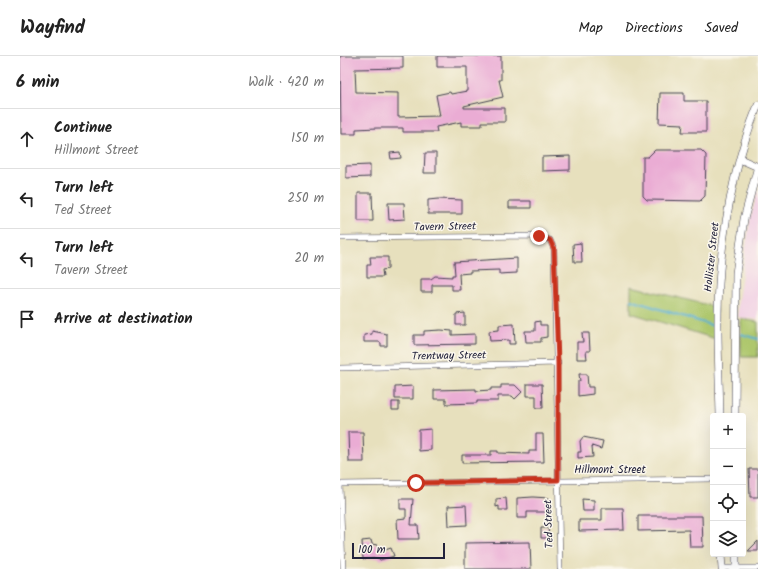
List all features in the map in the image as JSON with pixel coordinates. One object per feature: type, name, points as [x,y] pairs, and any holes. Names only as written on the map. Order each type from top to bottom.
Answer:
[{"type":"main road","name":"Hollister Street","points":[[720,413],[720,270],[729,209],[740,159],[758,105]]},
{"type":"main road","points":[[735,413],[736,272],[744,219],[758,166],[740,159]]},
{"type":"main road","points":[[720,557],[722,568]]},
{"type":"main road","points":[[736,557],[736,568]]},
{"type":"street","name":"Tavern Street","points":[[340,238],[539,236],[550,240]]},
{"type":"street","name":"Ted Street","points":[[550,240],[554,249],[558,363],[560,569]]},
{"type":"street","name":"Trentway Street","points":[[340,368],[558,363]]},
{"type":"street","name":"Hillmont Street","points":[[340,485],[558,480],[710,479]]},
{"type":"street","points":[[340,485],[343,569]]},
{"type":"street","points":[[722,568],[758,568]]},
{"type":"shaded area","points":[[758,190],[758,320],[738,317],[738,301],[750,220]]},
{"type":"green space","points":[[631,286],[716,307],[716,339],[631,313]]},
{"type":"green space","points":[[741,319],[758,322],[758,357],[741,357]]},
{"type":"building","points":[[340,56],[403,56],[403,68],[355,69],[356,92],[398,93],[398,117],[440,116],[436,95],[467,91],[467,67],[437,67],[437,56],[501,56],[501,80],[499,80],[503,97],[464,106],[464,108],[505,108],[505,122],[482,122],[482,126],[461,126],[461,122],[436,127],[437,132],[403,132],[403,128],[377,128],[356,129],[356,134],[341,134]]},
{"type":"building","points":[[660,93],[684,93],[684,101],[706,101],[706,132],[682,132],[683,124],[659,123]]},
{"type":"building","points":[[655,150],[701,150],[706,155],[705,196],[700,201],[647,200],[643,196],[643,157],[648,157]]},
{"type":"building","points":[[400,152],[401,158],[391,159],[390,153]]},
{"type":"building","points":[[425,153],[436,153],[436,173],[424,173]]},
{"type":"building","points":[[570,156],[570,170],[542,171],[542,157]]},
{"type":"building","points":[[370,165],[370,177],[346,178],[346,166]]},
{"type":"building","points":[[358,193],[372,193],[373,221],[358,221]]},
{"type":"building","points":[[428,200],[462,200],[462,214],[428,214]]},
{"type":"building","points":[[509,201],[531,201],[531,208],[509,208]]},
{"type":"building","points":[[388,203],[404,203],[405,219],[389,220]]},
{"type":"building","points":[[581,243],[582,262],[574,262],[573,244]]},
{"type":"building","points":[[370,257],[388,257],[388,269],[382,270],[383,277],[367,277],[367,265],[371,265]]},
{"type":"building","points":[[517,258],[517,273],[499,274],[499,270],[470,271],[470,273],[459,274],[460,290],[452,290],[452,285],[432,285],[432,292],[421,292],[421,279],[431,279],[435,276],[452,277],[452,275],[455,275],[454,262]]},
{"type":"building","points":[[465,313],[465,325],[456,325],[456,314]]},
{"type":"building","points":[[540,321],[540,325],[547,325],[547,337],[541,338],[541,342],[526,342],[525,331],[535,331],[535,322]]},
{"type":"building","points":[[514,324],[515,344],[509,344],[509,340],[490,341],[489,331],[499,330],[499,325]]},
{"type":"building","points":[[372,331],[387,334],[387,346],[381,346],[381,343],[379,342],[364,342],[364,335],[372,334]]},
{"type":"building","points":[[424,331],[452,331],[452,335],[475,334],[475,344],[414,345],[414,335],[424,335]]},
{"type":"building","points":[[582,333],[589,333],[590,351],[586,351],[587,359],[577,359],[577,342],[583,342]]},
{"type":"building","points":[[579,374],[587,374],[588,387],[593,387],[593,394],[578,396],[578,381],[580,381]]},
{"type":"building","points":[[527,384],[542,384],[543,408],[536,408],[536,396],[527,396]]},
{"type":"building","points":[[501,385],[515,385],[522,392],[515,399],[512,396],[498,396],[498,401],[477,401],[477,403],[446,404],[446,399],[434,399],[434,390],[491,390],[491,388],[501,388]]},
{"type":"building","points":[[413,386],[413,399],[395,399],[395,387]]},
{"type":"building","points":[[392,402],[399,402],[399,410],[392,410]]},
{"type":"building","points":[[431,429],[431,450],[419,451],[419,430]]},
{"type":"building","points":[[348,432],[363,432],[364,462],[349,462]]},
{"type":"building","points":[[536,434],[543,434],[544,462],[462,463],[462,455],[491,455],[491,451],[498,451],[498,453],[529,454],[529,451],[536,451]]},
{"type":"building","points":[[583,437],[603,441],[601,449],[592,446],[593,457],[578,458],[578,452],[581,452],[580,441]]},
{"type":"building","points":[[749,469],[758,469],[758,497],[750,497]]},
{"type":"building","points":[[506,498],[507,510],[499,510],[499,506],[496,507],[496,499]]},
{"type":"building","points":[[517,498],[549,498],[549,512],[527,512],[527,518],[517,518]]},
{"type":"building","points":[[400,499],[413,499],[411,525],[418,525],[419,539],[398,539],[397,519],[406,518],[406,509],[400,509]]},
{"type":"building","points":[[582,499],[594,500],[594,511],[583,511]]},
{"type":"building","points":[[466,505],[467,525],[449,526],[448,506]]},
{"type":"building","points":[[602,508],[623,508],[624,530],[579,531],[579,520],[602,520]]},
{"type":"building","points":[[638,516],[702,516],[703,547],[690,547],[689,530],[638,531]]},
{"type":"building","points":[[541,528],[548,528],[549,538],[541,538]]},
{"type":"building","points":[[371,540],[372,544],[377,545],[379,552],[391,548],[394,556],[380,560],[378,558],[363,559],[362,541]]},
{"type":"building","points":[[758,541],[758,551],[748,551]]},
{"type":"building","points":[[530,542],[531,569],[465,569],[465,543]]},
{"type":"waterway","points":[[631,300],[714,326]]},
{"type":"waterway","points":[[741,334],[758,339]]},
{"type":"route","points":[[416,483],[558,480],[558,363],[554,249],[550,240],[539,236]]}]
